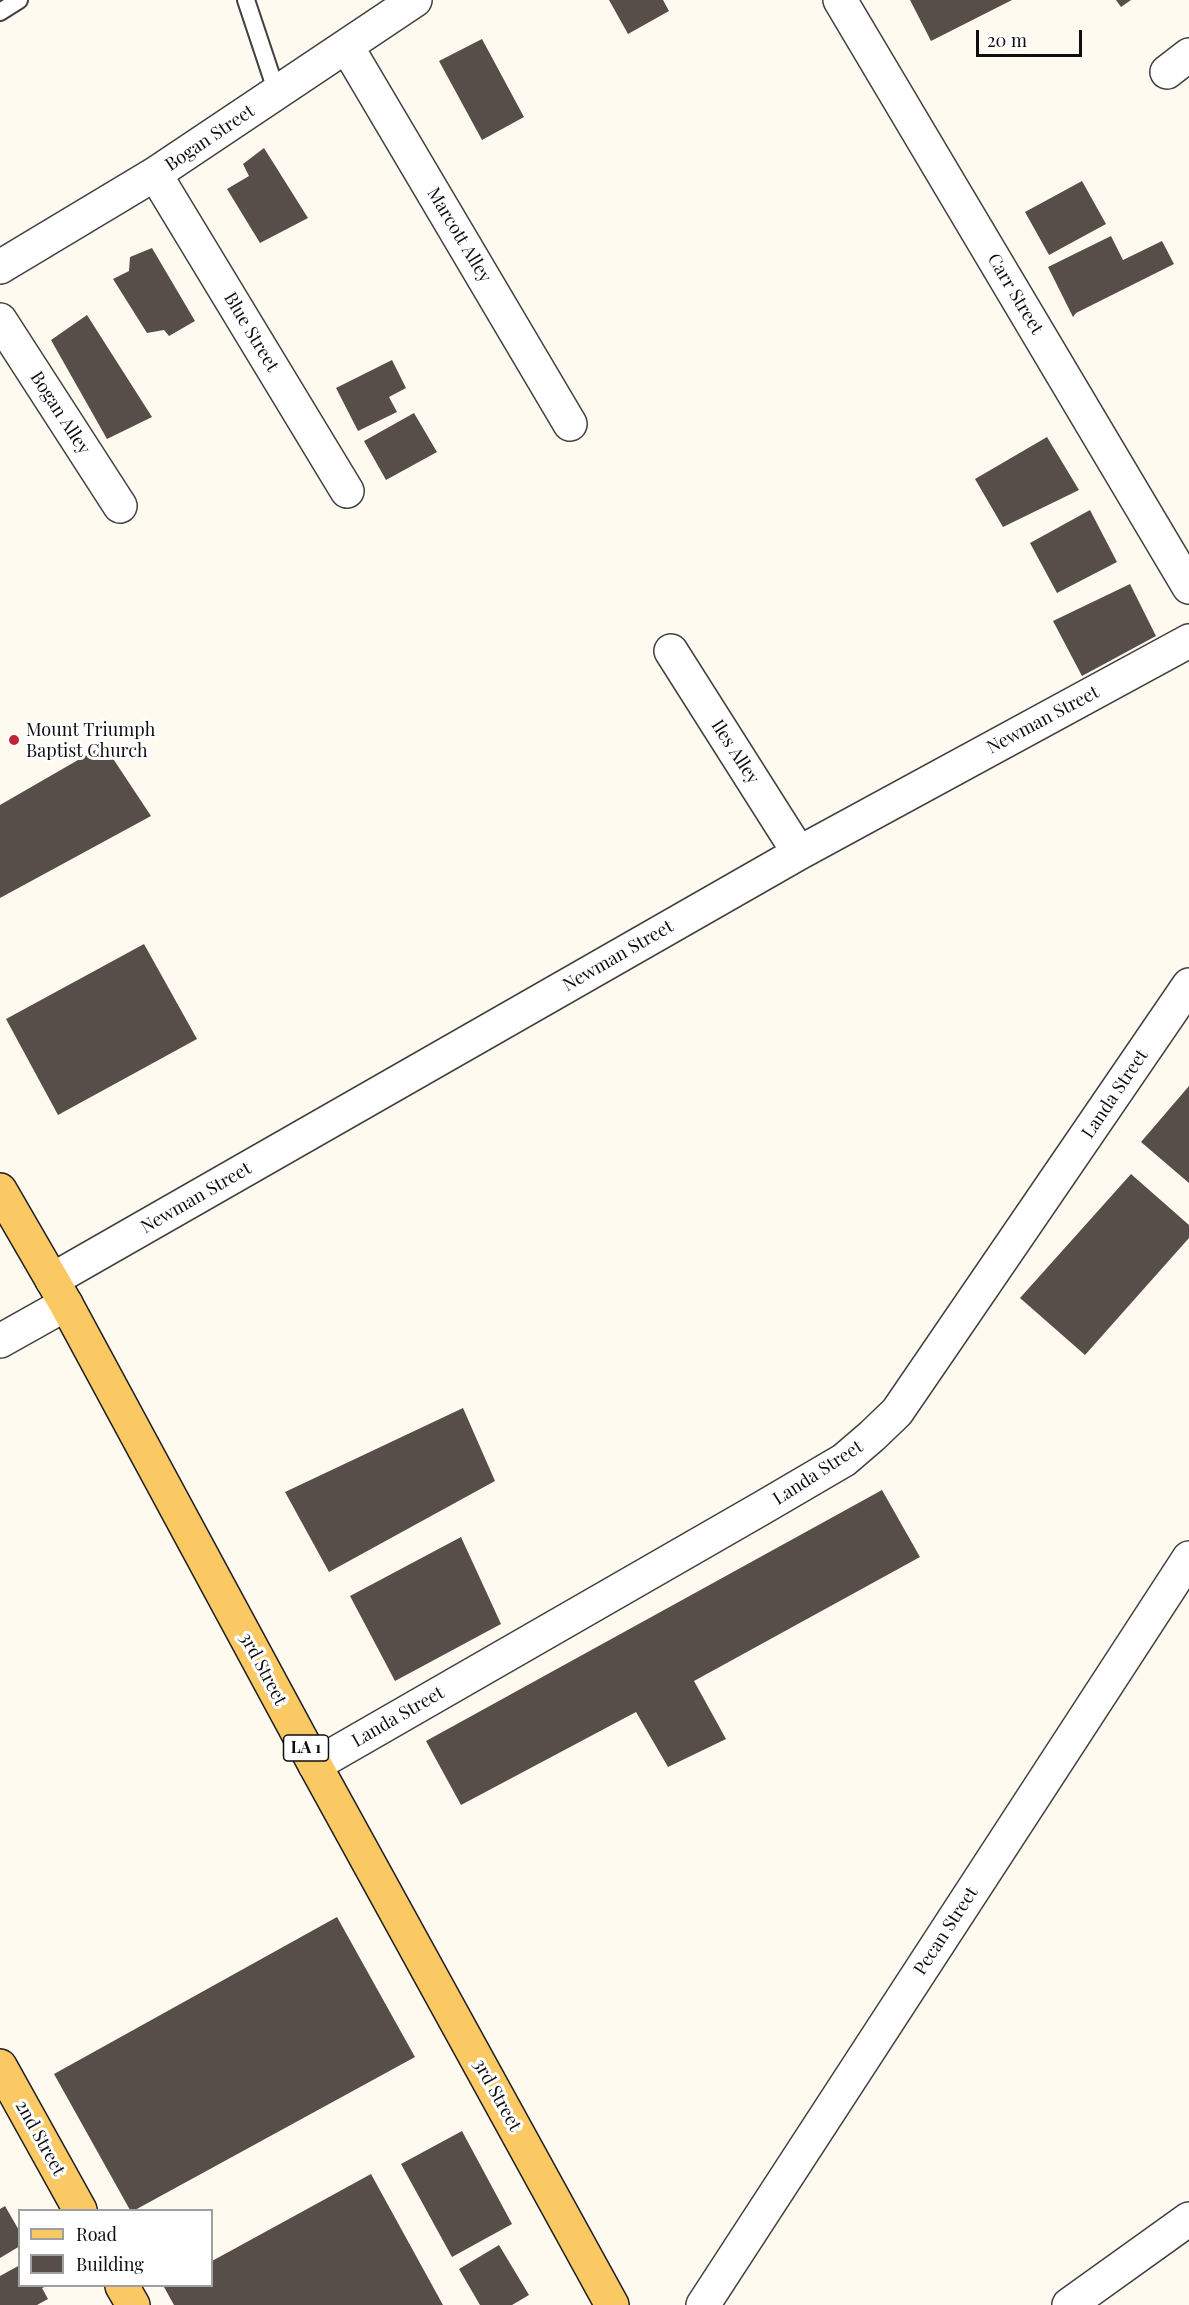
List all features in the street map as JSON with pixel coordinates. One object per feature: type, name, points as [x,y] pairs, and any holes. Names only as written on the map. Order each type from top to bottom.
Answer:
[{"type":"main road","name":"3rd Street","points":[[0,1190],[59,1292],[315,1765],[612,2305]]},
{"type":"main road","name":"2nd Street","points":[[0,2066],[79,2209]]},
{"type":"main road","points":[[123,2287],[133,2305]]},
{"type":"street","name":"Bogan Street","points":[[0,267],[155,174],[415,0]]},
{"type":"street","name":"Carr Street","points":[[840,0],[1189,587]]},
{"type":"street","name":"Marcott Alley","points":[[347,46],[570,424]]},
{"type":"street","name":"Blue Street","points":[[155,174],[347,491]]},
{"type":"street","name":"Bogan Alley","points":[[0,320],[120,506]]},
{"type":"street","name":"Newman Street","points":[[0,1341],[59,1292],[799,852],[1189,641]]},
{"type":"street","name":"Iles Alley","points":[[671,651],[799,852]]},
{"type":"street","name":"Landa Street","points":[[315,1765],[844,1460],[872,1436],[897,1412],[1189,985]]},
{"type":"street","name":"Pecan Street","points":[[703,2305],[1189,1558]]},
{"type":"street","points":[[1069,2305],[1189,2219]]},
{"type":"lane","points":[[0,12],[19,0]]},
{"type":"lane","points":[[246,0],[276,93]]},
{"type":"building","points":[[609,0],[663,0],[669,11],[628,34]]},
{"type":"building","points":[[910,0],[1012,0],[931,41]]},
{"type":"building","points":[[1116,0],[1131,0],[1121,7]]},
{"type":"building","points":[[482,39],[524,117],[482,140],[439,61]]},
{"type":"building","points":[[264,148],[308,218],[260,243],[227,189],[249,176],[243,164]]},
{"type":"building","points":[[1082,181],[1106,224],[1049,255],[1025,212]]},
{"type":"building","points":[[1111,236],[1123,260],[1162,241],[1174,264],[1076,313],[1073,317],[1048,267]]},
{"type":"building","points":[[152,248],[195,321],[169,336],[164,330],[147,333],[113,279],[129,271],[130,257]]},
{"type":"building","points":[[87,315],[152,417],[107,439],[51,340]]},
{"type":"building","points":[[392,360],[406,388],[389,397],[397,412],[358,431],[336,388]]},
{"type":"building","points":[[414,413],[437,452],[386,480],[364,441]]},
{"type":"building","points":[[1047,437],[1079,490],[1003,527],[975,479]]},
{"type":"building","points":[[1090,510],[1117,562],[1057,593],[1030,543]]},
{"type":"building","points":[[1130,584],[1156,636],[1082,676],[1053,621]]},
{"type":"building","points":[[104,745],[151,816],[0,898],[0,805]]},
{"type":"building","points":[[144,944],[197,1039],[58,1115],[6,1019]]},
{"type":"building","points":[[1189,1086],[1189,1183],[1141,1142]]},
{"type":"building","points":[[1131,1174],[1189,1225],[1189,1238],[1085,1355],[1020,1298]]},
{"type":"building","points":[[463,1408],[495,1481],[329,1572],[285,1492]]},
{"type":"building","points":[[882,1490],[920,1557],[694,1681],[726,1739],[668,1767],[636,1712],[461,1805],[426,1741]]},
{"type":"building","points":[[461,1537],[501,1624],[395,1681],[350,1596]]},
{"type":"building","points":[[337,1917],[415,2057],[137,2209],[129,2209],[54,2074]]},
{"type":"building","points":[[462,2131],[512,2224],[452,2257],[401,2164]]},
{"type":"building","points":[[371,2174],[443,2305],[174,2305],[164,2287],[213,2287],[213,2260]]},
{"type":"building","points":[[5,2206],[18,2229],[18,2247],[0,2258],[0,2209]]},
{"type":"building","points":[[499,2245],[529,2295],[512,2305],[480,2305],[459,2269]]},
{"type":"building","points":[[18,2266],[18,2287],[44,2287],[42,2288],[48,2299],[37,2305],[0,2305],[0,2276]]},
{"type":"place","name":"Mount Triumph Baptist Church","points":[[14,740]]}]
